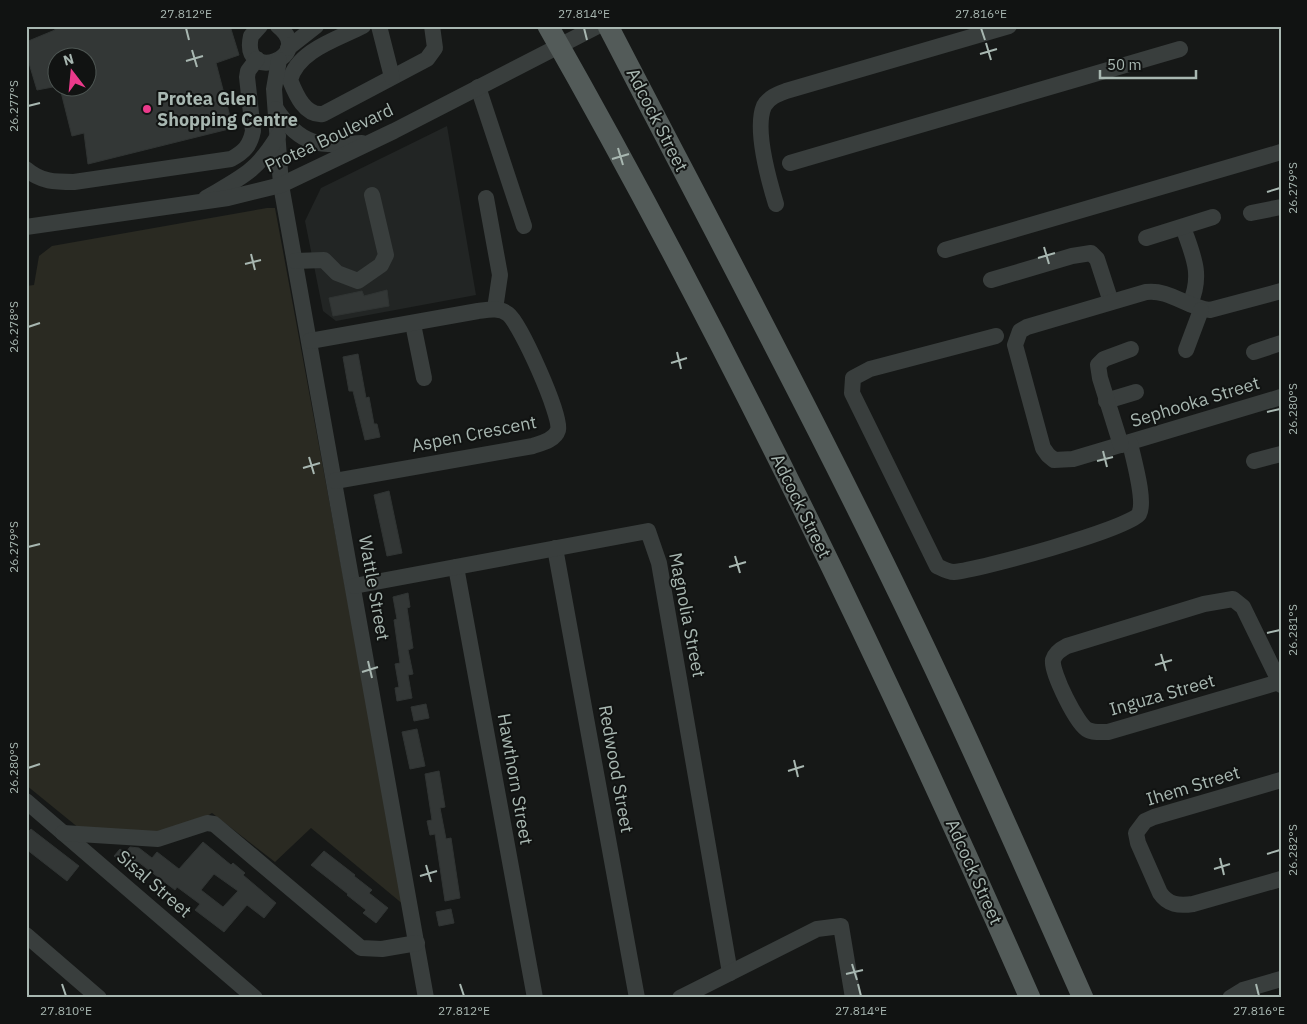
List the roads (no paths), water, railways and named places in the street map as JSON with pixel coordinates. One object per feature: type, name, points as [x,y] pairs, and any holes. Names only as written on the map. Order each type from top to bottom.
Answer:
[{"type":"main road","name":"Adcock Street","points":[[548,26],[710,326],[810,522],[907,725],[1030,998]]},
{"type":"main road","name":"Adcock Street","points":[[608,26],[808,411],[947,695],[1083,998]]},
{"type":"street","points":[[260,26],[250,36],[250,49],[272,57]]},
{"type":"street","points":[[272,57],[287,35],[278,26]]},
{"type":"street","points":[[26,169],[39,179],[55,182],[74,182],[231,158],[248,148],[253,131],[248,71],[272,57],[316,26]]},
{"type":"street","points":[[362,26],[307,55],[298,62],[290,80],[308,112],[314,115],[323,114],[427,58],[435,48],[432,26]]},
{"type":"street","points":[[379,26],[392,77]]},
{"type":"street","name":"Protea Boulevard","points":[[26,227],[246,195],[281,185],[371,142],[598,26]]},
{"type":"street","points":[[776,204],[766,171],[761,118],[764,105],[772,96],[786,90],[981,30],[1009,26]]},
{"type":"street","points":[[790,163],[1180,49]]},
{"type":"street","name":"Wattle Street","points":[[272,57],[281,185],[426,998]]},
{"type":"street","points":[[478,88],[524,226]]},
{"type":"street","points":[[275,107],[286,124],[307,141],[330,145],[371,142]]},
{"type":"street","points":[[198,202],[254,169],[278,136]]},
{"type":"street","points":[[945,250],[1281,152]]},
{"type":"street","points":[[296,261],[324,260],[337,273],[358,281],[381,265],[386,255],[372,195]]},
{"type":"street","points":[[310,341],[478,311],[495,310],[500,275],[486,198]]},
{"type":"street","points":[[1251,213],[1281,206]]},
{"type":"street","points":[[1146,238],[1213,217]]},
{"type":"street","points":[[1183,226],[1197,276],[1196,307],[1186,350]]},
{"type":"street","points":[[991,280],[1072,256],[1091,253],[1097,259],[1111,302],[1155,291],[1196,307],[1221,309],[1281,291]]},
{"type":"street","name":"Sephooka Street","points":[[1111,302],[1027,327],[1020,331],[1014,345],[1039,436],[1048,455],[1061,461],[1125,444],[1281,397]]},
{"type":"street","name":"Aspen Crescent","points":[[335,481],[533,446],[553,437],[558,430],[559,421],[546,388],[513,319],[507,313],[495,310]]},
{"type":"street","points":[[413,324],[424,378]]},
{"type":"street","points":[[996,336],[870,369],[853,378],[851,384],[852,393],[937,566],[945,571],[954,572],[980,567],[1109,531],[1133,520],[1141,510],[1140,497],[1125,444],[1106,401],[1100,378],[1099,362],[1131,350]]},
{"type":"street","points":[[1254,352],[1281,343]]},
{"type":"street","points":[[1106,401],[1136,392]]},
{"type":"street","points":[[1254,461],[1281,454]]},
{"type":"street","name":"Magnolia Street","points":[[354,586],[648,532],[656,551],[730,973]]},
{"type":"street","name":"Redwood Street","points":[[555,548],[637,998]]},
{"type":"street","name":"Hawthorn Street","points":[[456,567],[535,998]]},
{"type":"street","name":"Inguza Street","points":[[1228,599],[1238,601],[1280,684],[1108,732],[1097,733],[1081,725],[1059,681],[1053,663],[1060,650],[1204,604],[1228,599]]},
{"type":"street","name":"Ihem Street","points":[[1281,780],[1145,820],[1136,833],[1138,844],[1160,893],[1164,899],[1179,906],[1193,904],[1281,878]]},
{"type":"street","name":"Sisal Street","points":[[26,801],[255,998]]},
{"type":"street","points":[[64,833],[158,839],[207,823],[223,831],[361,948],[382,949],[417,943]]},
{"type":"street","points":[[680,998],[818,929],[842,926],[853,998]]},
{"type":"street","points":[[26,935],[99,998]]},
{"type":"street","points":[[1230,998],[1243,990],[1281,980]]},
{"type":"place","name":"Protea Glen Shopping Centre","points":[[147,109]]}]
